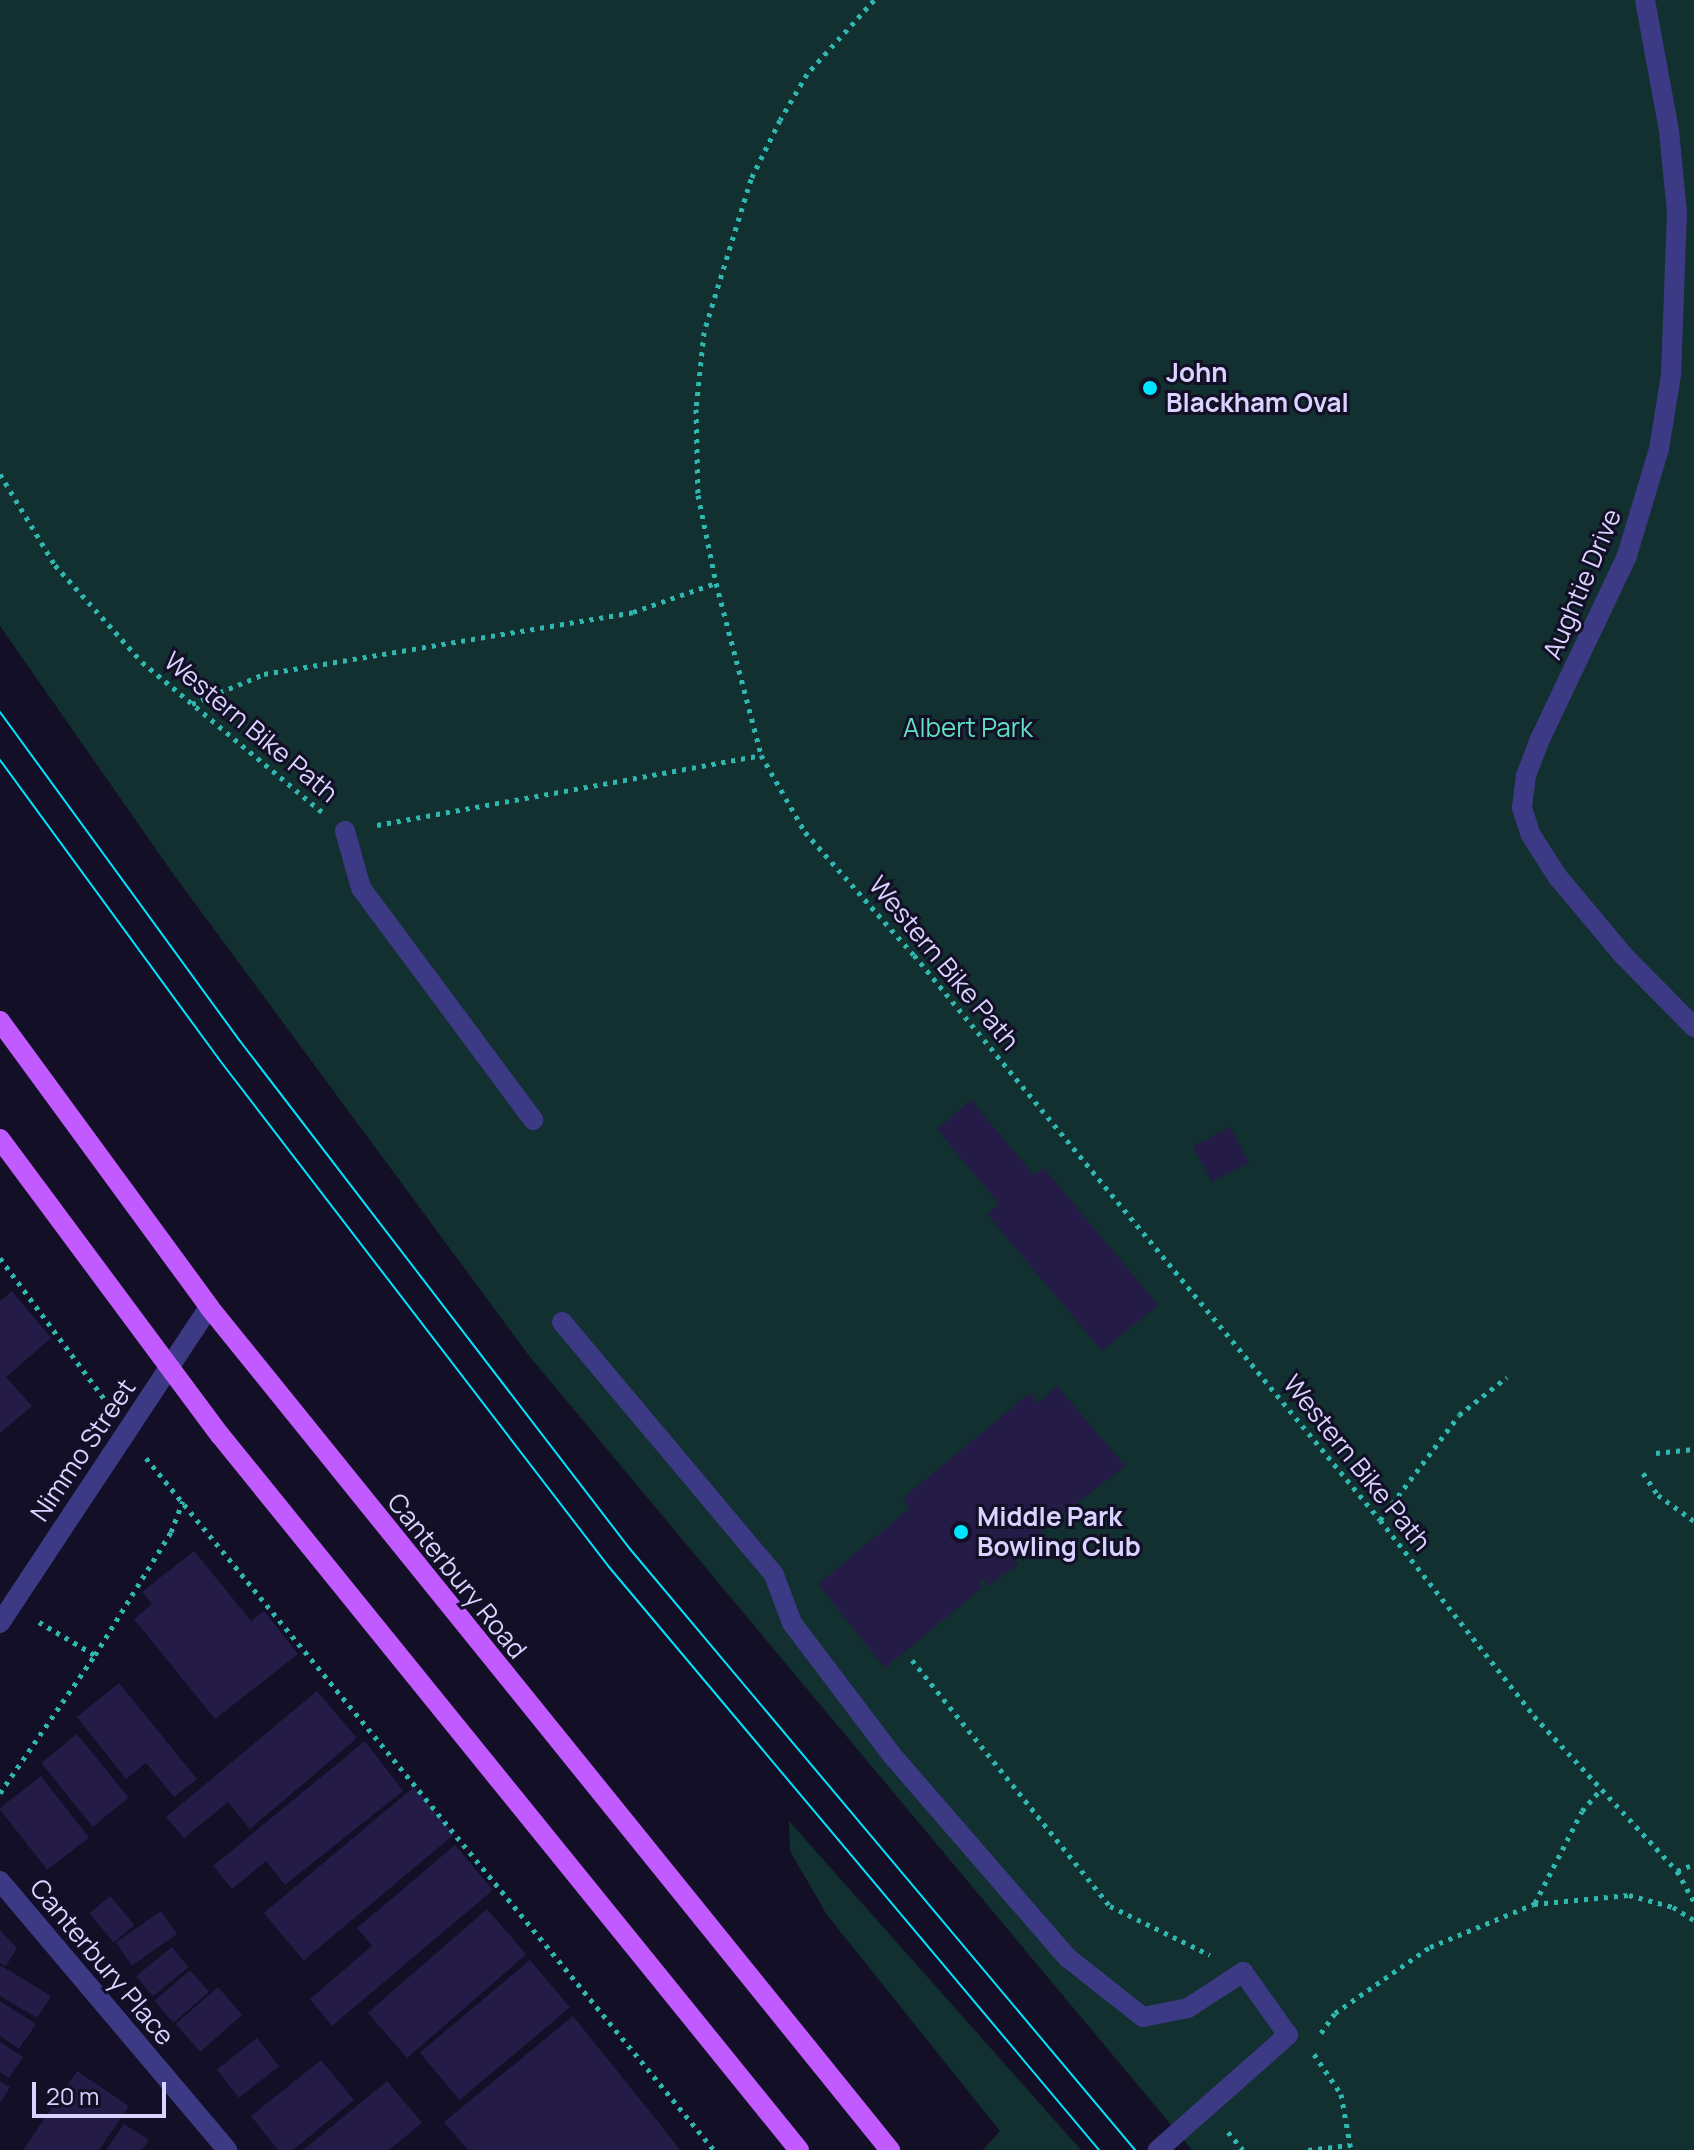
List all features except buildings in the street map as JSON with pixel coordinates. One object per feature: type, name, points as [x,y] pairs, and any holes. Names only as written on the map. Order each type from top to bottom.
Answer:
[{"type":"main road","name":"Canterbury Road","points":[[0,1021],[209,1307],[890,2150]]},
{"type":"main road","points":[[0,1139],[170,1368],[799,2150]]},
{"type":"street","name":"Aughtie Drive","points":[[1649,1],[1669,131],[1677,212],[1671,375],[1659,449],[1627,556],[1536,749],[1522,808],[1531,835],[1557,876],[1605,935],[1694,1027]]},
{"type":"street","points":[[345,831],[361,888],[533,1120]]},
{"type":"street","name":"Nimmo Street","points":[[6,1614],[209,1307]]},
{"type":"street","points":[[562,1322],[774,1575],[792,1623],[891,1754],[1068,1958],[1143,2017],[1188,2008],[1243,1972],[1288,2035],[1158,2150]]},
{"type":"street","name":"Canterbury Place","points":[[0,1881],[227,2150]]},
{"type":"path","points":[[761,755],[716,583],[698,495],[696,409],[704,332],[751,179],[774,132],[807,74],[874,0]]},
{"type":"path","name":"Western Bike Path","points":[[0,474],[55,565],[142,662],[345,831],[761,755],[805,832],[914,955],[1380,1520],[1534,1716],[1677,1871],[1694,1902]]},
{"type":"path","points":[[192,704],[264,674],[633,612],[716,583]]},
{"type":"path","points":[[0,1258],[126,1430],[714,2150]]},
{"type":"path","points":[[1380,1520],[1459,1415],[1507,1377]]},
{"type":"path","points":[[1656,1453],[1694,1449]]},
{"type":"path","points":[[1643,1473],[1658,1495],[1694,1521]]},
{"type":"path","points":[[0,1793],[95,1655],[171,1532],[184,1500]]},
{"type":"path","points":[[6,1614],[95,1655]]},
{"type":"path","points":[[912,1660],[1110,1906],[1243,1972]]},
{"type":"path","points":[[1534,1904],[1582,1811],[1600,1790]]},
{"type":"path","points":[[1677,1871],[1694,1864]]},
{"type":"path","points":[[1319,2036],[1335,2013],[1430,1947],[1534,1904],[1629,1895],[1673,1907],[1694,1920]]},
{"type":"path","points":[[1308,2150],[1350,2148],[1341,2094],[1310,2048]]},
{"type":"path","points":[[1221,2124],[1243,2150]]},
{"type":"green space","name":"Albert Park","points":[[0,0],[1694,0],[1694,2150],[1192,2150],[530,1357],[174,875],[0,626]]},
{"type":"green space","points":[[789,1821],[1081,2150],[983,2150],[1000,2131],[827,1915],[790,1851]]},
{"type":"tram line","points":[[0,712],[240,1041],[630,1549],[1135,2150]]},
{"type":"tram line","points":[[0,760],[218,1058],[609,1567],[1099,2150]]},
{"type":"place","name":"John Blackham Oval","points":[[1150,388]]},
{"type":"place","name":"Middle Park Bowling Club","points":[[961,1532]]}]
